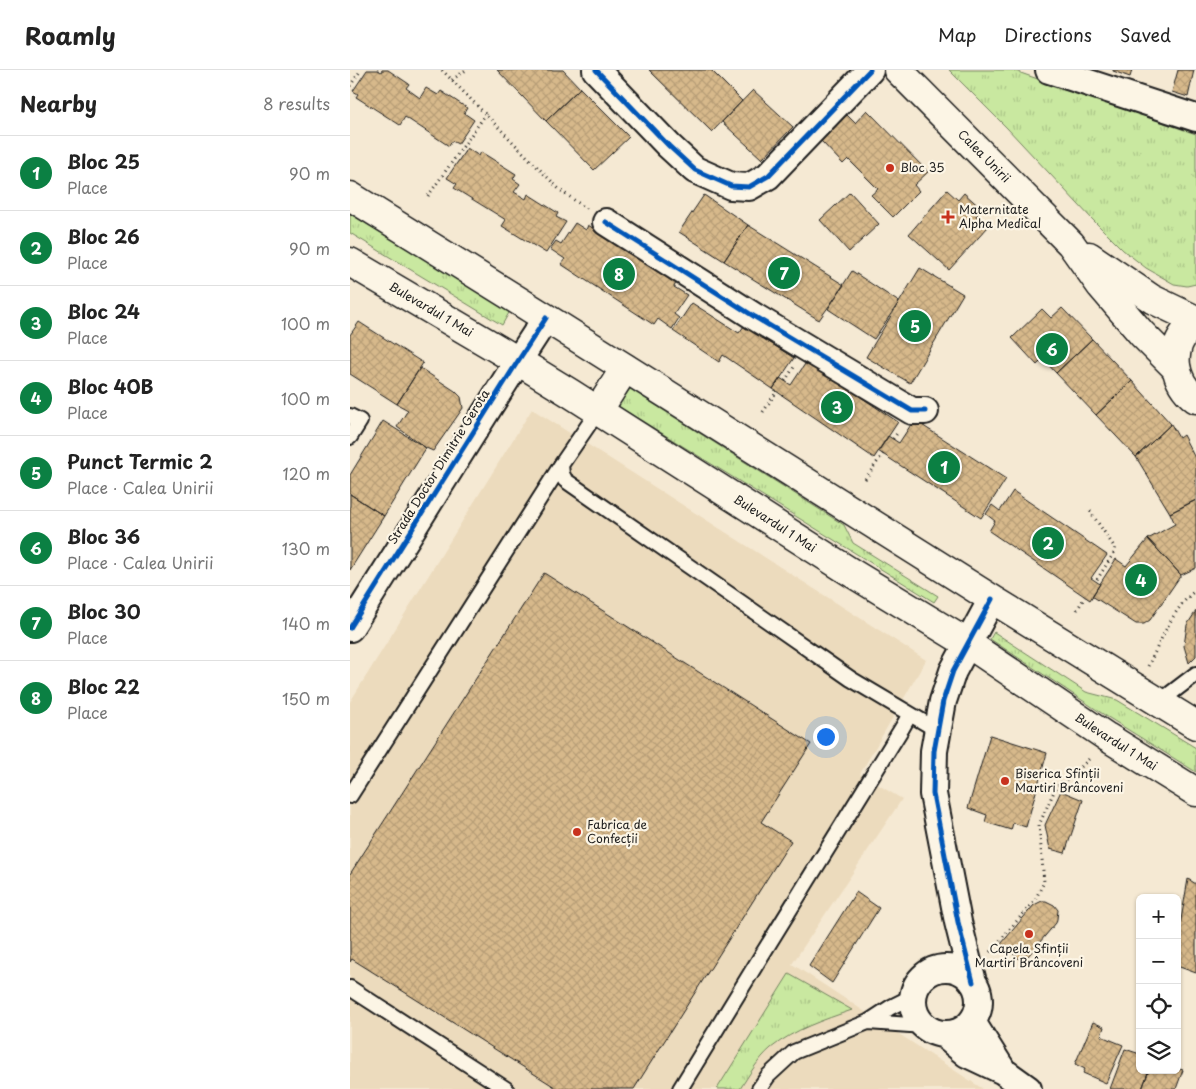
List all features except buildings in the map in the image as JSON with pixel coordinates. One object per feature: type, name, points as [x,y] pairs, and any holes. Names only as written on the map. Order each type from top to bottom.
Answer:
[{"type":"main road","name":"Calea Unirii","points":[[898,70],[1071,244],[1107,293],[1142,334],[1176,368]]},
{"type":"main road","points":[[350,196],[992,600],[1196,725]]},
{"type":"main road","name":"Calea Unirii","points":[[1071,244],[1152,299],[1196,321]]},
{"type":"main road","name":"Bulevardul 1 Mai","points":[[350,262],[518,361],[598,411],[852,573],[967,643],[1107,737],[1196,792]]},
{"type":"main road","points":[[1196,321],[1180,341],[1176,355],[1176,368],[1180,382],[1188,394],[1196,400]]},
{"type":"main road","points":[[598,411],[626,368]]},
{"type":"street","points":[[596,70],[669,146],[695,170],[731,186],[749,186],[768,176],[870,70]]},
{"type":"street","points":[[1049,70],[1196,118]]},
{"type":"street","points":[[606,222],[754,317],[912,411],[925,411]]},
{"type":"street","name":"Strada Doctor Dimitrie Gerota","points":[[350,628],[546,318]]},
{"type":"street","points":[[934,1030],[954,1033],[964,1029],[972,1022],[977,1013],[979,1002],[958,922],[933,794],[934,751],[943,700],[953,671],[992,600]]},
{"type":"street","points":[[947,968],[958,922]]},
{"type":"street","points":[[976,987],[966,975],[957,970],[947,968],[935,970],[925,975],[917,984],[913,996],[913,1008],[917,1018],[968,1054],[1003,1071],[1028,1089]]},
{"type":"street","points":[[972,1022],[1003,1071]]},
{"type":"lane","points":[[350,796],[561,465],[598,411]]},
{"type":"lane","points":[[350,416],[360,421],[350,437]]},
{"type":"lane","points":[[561,465],[565,480],[851,680],[937,730]]},
{"type":"lane","points":[[1158,703],[1196,674]]},
{"type":"lane","points":[[680,1089],[910,714]]},
{"type":"lane","points":[[350,988],[506,1089]]},
{"type":"lane","points":[[759,1089],[768,1076],[794,1052],[868,1022],[890,1007],[913,996]]},
{"type":"lane","points":[[868,1022],[934,1030]]},
{"type":"path","points":[[350,86],[362,70]]},
{"type":"path","points":[[442,70],[560,190],[606,222]]},
{"type":"path","points":[[452,80],[466,70]]},
{"type":"path","points":[[428,196],[486,114]]},
{"type":"path","points":[[763,412],[777,391]]},
{"type":"path","points":[[865,479],[882,454]]},
{"type":"path","points":[[1090,511],[1115,548],[1114,554],[1096,581]]},
{"type":"path","points":[[1136,689],[1172,620],[1196,590]]},
{"type":"path","points":[[1077,610],[1085,597]]},
{"type":"path","points":[[976,987],[985,958],[1035,900],[1044,882],[1039,825],[1056,787],[1075,774],[1107,737]]},
{"type":"shaded area","points":[[532,409],[926,660],[860,774],[902,799],[792,964],[983,1089],[350,1089],[350,702]]},
{"type":"green space","points":[[949,70],[1012,70],[1196,134],[1196,284],[1187,286],[1174,284],[1146,268],[1123,250]]},
{"type":"green space","points":[[350,214],[510,311],[502,325],[350,233]]},
{"type":"green space","points":[[630,389],[844,525],[853,543],[938,596],[934,602],[618,406]]},
{"type":"green space","points":[[994,632],[1086,692],[1117,700],[1196,748],[1196,772],[1106,716],[990,639]]},
{"type":"green space","points":[[789,974],[852,1010],[830,1017],[780,1041],[762,1057],[740,1089],[717,1089]]},
{"type":"cycle path","points":[[596,70],[669,146],[695,170],[731,186],[749,187],[768,176],[870,70]]},
{"type":"cycle path","points":[[606,222],[755,317],[912,411],[925,411]]},
{"type":"cycle path","points":[[350,628],[546,318]]},
{"type":"cycle path","points":[[973,982],[958,922],[933,794],[934,751],[943,701],[953,671],[992,599]]},
{"type":"place","name":"Bloc 35","points":[[890,168]]},
{"type":"place","name":"Maternitate Alpha Medical","points":[[948,217]]},
{"type":"place","name":"Bloc 30","points":[[784,273]]},
{"type":"place","name":"Bloc 22","points":[[619,274]]},
{"type":"place","name":"Punct Termic 2","points":[[915,326]]},
{"type":"place","name":"Bloc 36","points":[[1052,349]]},
{"type":"place","name":"Bloc 24","points":[[837,407]]},
{"type":"place","name":"Bloc 25","points":[[944,467]]},
{"type":"place","name":"Bloc 26","points":[[1048,543]]},
{"type":"place","name":"Bloc 40B","points":[[1141,580]]},
{"type":"place","name":"Biserica Sfinții Martiri Brâncoveni","points":[[1005,781]]},
{"type":"place","name":"Fabrica de Confecții","points":[[577,832]]},
{"type":"place","name":"Capela Sfinții Martiri Brâncoveni","points":[[1029,934]]}]
